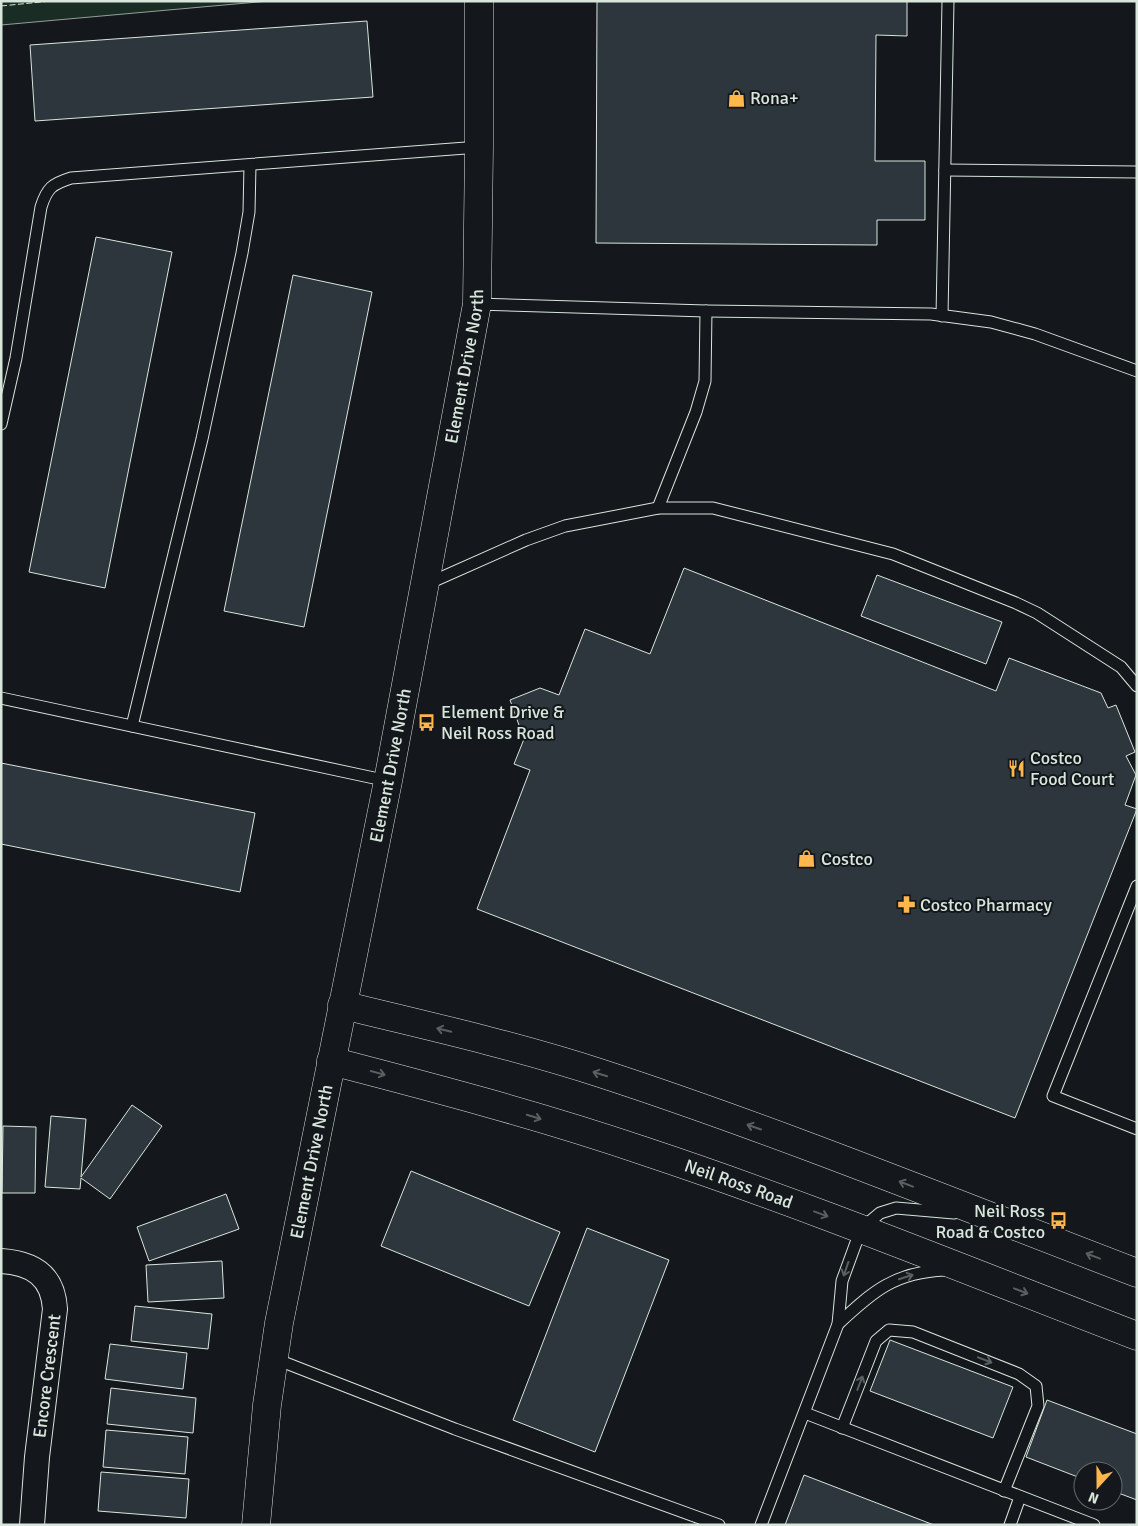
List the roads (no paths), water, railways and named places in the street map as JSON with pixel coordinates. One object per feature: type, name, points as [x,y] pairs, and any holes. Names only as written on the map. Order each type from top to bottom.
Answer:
[{"type":"main road","name":"Element Drive North","points":[[256,1525],[267,1405],[280,1313],[388,781],[477,304],[480,147],[479,1]]},
{"type":"main road","points":[[342,1005],[461,1034],[602,1074],[781,1137],[1137,1273]]},
{"type":"main road","name":"Neil Ross Road","points":[[331,1061],[487,1102],[643,1150],[861,1229],[1137,1336]]},
{"type":"street","name":"Encore Crescent","points":[[1,1261],[27,1266],[39,1274],[49,1282],[54,1297],[54,1317],[32,1525]]},
{"type":"lane","points":[[942,316],[948,1]]},
{"type":"lane","points":[[1,424],[16,358],[41,207],[45,195],[56,183],[71,178],[480,147]]},
{"type":"lane","points":[[132,726],[202,439],[238,272],[249,212],[250,164]]},
{"type":"lane","points":[[945,170],[1137,172]]},
{"type":"lane","points":[[477,304],[706,311],[931,314],[991,322],[1036,334],[1137,371]]},
{"type":"lane","points":[[658,508],[696,412],[705,381],[706,311]]},
{"type":"lane","points":[[425,584],[526,540],[565,526],[658,508],[713,508],[893,554],[1016,603],[1037,614],[1120,667],[1137,686]]},
{"type":"lane","points":[[1,698],[388,781]]},
{"type":"lane","points":[[1137,886],[1053,1096],[1137,1130]]},
{"type":"lane","points":[[761,1525],[838,1324],[842,1281],[861,1229],[880,1213],[896,1208],[909,1208],[959,1214],[1049,1240]]},
{"type":"lane","points":[[838,1324],[873,1292],[888,1283],[907,1276],[928,1271],[948,1270],[969,1273],[989,1279]]},
{"type":"lane","points":[[842,1428],[876,1341],[889,1330],[913,1332],[1019,1374],[1036,1386],[1038,1406],[1004,1491]]},
{"type":"lane","points":[[273,1358],[455,1429],[719,1525]]},
{"type":"lane","points":[[804,1413],[1094,1525]]},
{"type":"lane","points":[[1010,1525],[1020,1497]]},
{"type":"place","name":"Rona+","points":[[736,98]]},
{"type":"place","name":"Element Drive & Neil Ross Road","points":[[427,722]]},
{"type":"place","name":"Costco Food Court","points":[[1016,768]]},
{"type":"place","name":"Costco","points":[[807,859]]},
{"type":"place","name":"Costco Pharmacy","points":[[906,905]]},
{"type":"place","name":"Neil Ross Road & Costco","points":[[1059,1221]]}]
